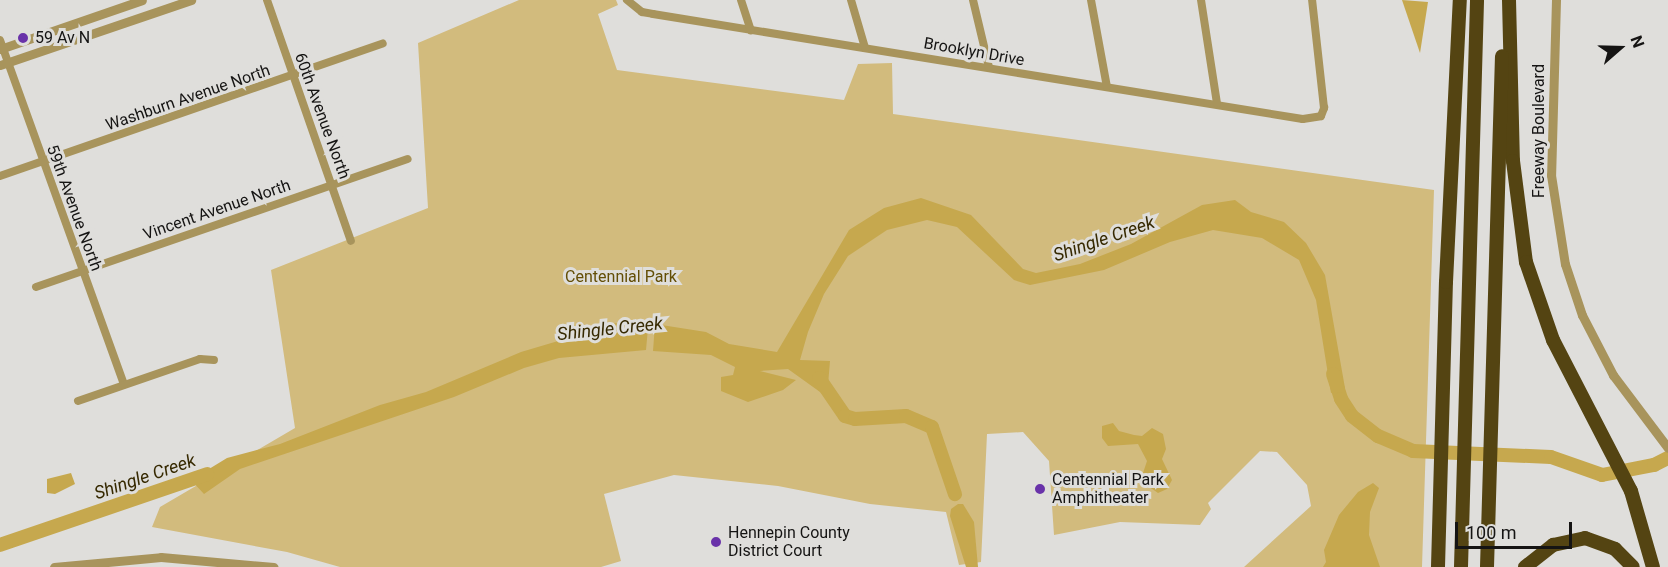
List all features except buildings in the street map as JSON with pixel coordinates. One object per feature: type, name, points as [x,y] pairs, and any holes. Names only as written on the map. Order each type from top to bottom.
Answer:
[{"type":"highway","points":[[1438,567],[1440,469],[1460,0]]},
{"type":"highway","points":[[1461,567],[1477,0]]},
{"type":"highway","points":[[1487,567],[1504,0]]},
{"type":"highway","points":[[1509,0],[1512,141],[1524,254],[1548,329],[1631,491],[1653,567]]},
{"type":"highway","points":[[1525,567],[1553,545],[1585,538],[1615,549],[1633,567]]},
{"type":"street","points":[[1,46],[142,0]]},
{"type":"street","points":[[4,64],[191,0]]},
{"type":"street","name":"60th Avenue North","points":[[267,0],[333,183],[351,241]]},
{"type":"street","name":"Brooklyn Drive","points":[[627,0],[642,12],[1303,118],[1321,116],[1324,98],[1312,0]]},
{"type":"street","points":[[741,0],[751,30]]},
{"type":"street","points":[[851,0],[865,48]]},
{"type":"street","points":[[973,0],[989,67]]},
{"type":"street","points":[[1091,0],[1107,87]]},
{"type":"street","points":[[1201,0],[1217,103]]},
{"type":"street","name":"Freeway Boulevard","points":[[1556,0],[1551,175],[1561,246],[1573,293],[1590,332],[1627,396],[1666,445]]},
{"type":"street","name":"Washburn Avenue North","points":[[0,176],[383,44]]},
{"type":"street","name":"59th Avenue North","points":[[1,46],[4,64],[44,162],[124,384]]},
{"type":"street","name":"Vincent Avenue North","points":[[36,287],[408,159]]},
{"type":"street","points":[[78,401],[200,360],[214,360]]},
{"type":"street","points":[[54,567],[161,557],[274,567]]},
{"type":"green space","name":"Centennial Park","points":[[519,0],[616,0],[618,5],[598,14],[617,70],[844,100],[858,64],[892,63],[893,114],[1434,190],[1422,567],[1244,567],[1311,506],[1307,485],[1277,452],[1260,451],[1208,503],[1211,509],[1200,525],[1120,522],[1054,535],[1049,461],[1023,432],[987,434],[981,562],[959,565],[946,512],[870,504],[778,486],[674,475],[604,494],[621,561],[601,567],[340,567],[287,552],[152,527],[160,507],[295,428],[271,270],[428,208],[418,43]]},
{"type":"water","points":[[1402,0],[1428,2],[1420,53]]},
{"type":"water","points":[[921,198],[971,215],[1023,269],[1036,273],[1080,264],[1131,244],[1202,205],[1235,200],[1251,212],[1284,222],[1306,243],[1325,275],[1345,388],[1331,393],[1316,300],[1299,260],[1262,238],[1213,230],[1170,242],[1104,270],[1030,285],[1014,280],[957,227],[927,220],[887,230],[848,256],[824,294],[808,332],[800,360],[830,361],[827,397],[788,369],[760,371],[796,380],[783,390],[748,402],[721,391],[721,377],[733,375],[735,367],[711,355],[653,351],[655,324],[706,332],[729,344],[777,352],[849,230],[884,208]]},
{"type":"water","points":[[614,323],[648,328],[646,350],[559,358],[524,368],[454,397],[240,469],[204,494],[191,480],[227,458],[280,444],[380,405],[426,392],[521,352],[575,336],[606,334]]},
{"type":"water","points":[[1113,423],[1119,431],[1134,435],[1142,436],[1152,428],[1163,434],[1166,449],[1162,459],[1172,480],[1167,489],[1158,493],[1145,484],[1142,476],[1147,461],[1138,444],[1108,446],[1102,438],[1102,426]]},
{"type":"water","points":[[71,473],[75,484],[55,494],[47,493],[47,479]]},
{"type":"water","points":[[1373,483],[1379,488],[1370,512],[1369,535],[1380,567],[1323,567],[1326,562],[1324,550],[1339,515],[1358,492]]},
{"type":"water","points":[[958,504],[963,504],[974,522],[978,567],[966,567],[950,516],[951,509]]},
{"type":"waterway","name":"Shingle Creek","points":[[1333,374],[1341,399],[1352,416],[1378,436],[1413,451],[1551,457],[1602,475],[1654,465],[1668,458]]},
{"type":"waterway","points":[[819,378],[845,416],[855,419],[906,416],[932,427],[955,494]]},
{"type":"waterway","name":"Shingle Creek","points":[[0,545],[207,474]]},
{"type":"place","name":"59 Av N","points":[[23,38]]},
{"type":"place","name":"Centennial Park Amphitheater","points":[[1040,489]]},
{"type":"place","name":"Hennepin County District Court","points":[[716,542]]}]
